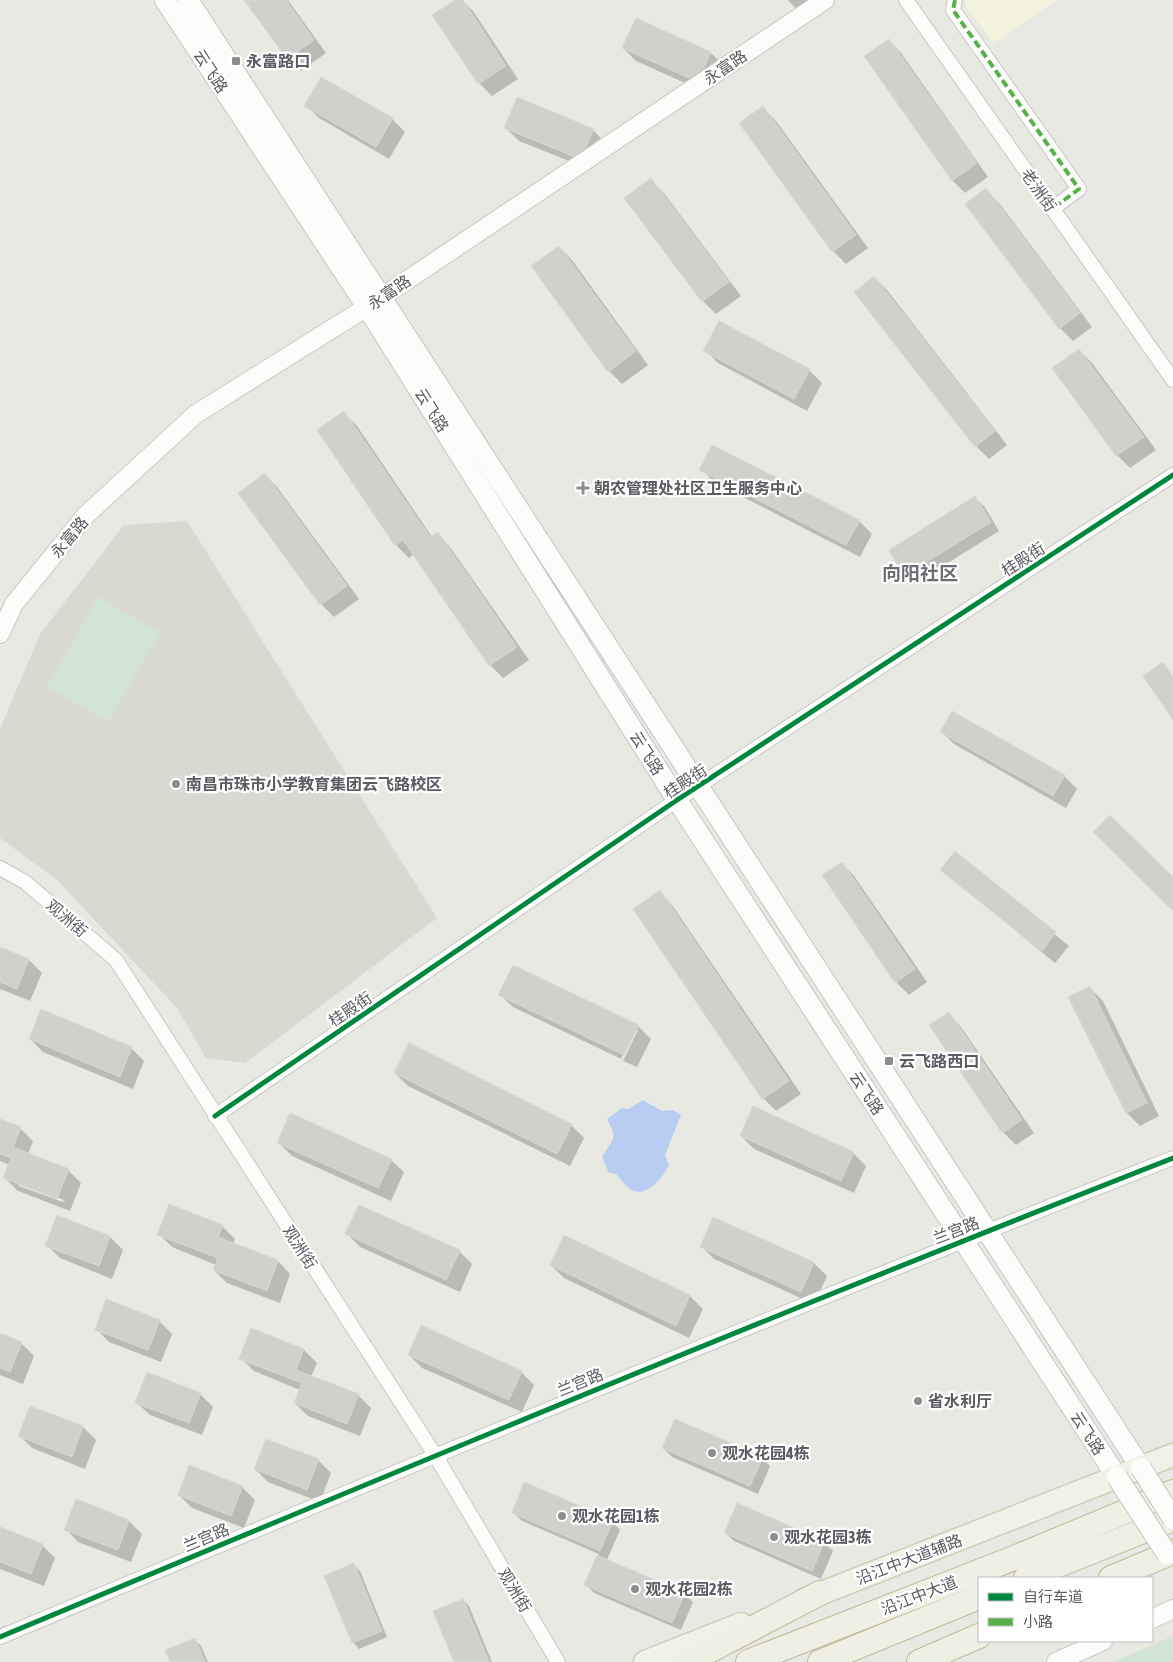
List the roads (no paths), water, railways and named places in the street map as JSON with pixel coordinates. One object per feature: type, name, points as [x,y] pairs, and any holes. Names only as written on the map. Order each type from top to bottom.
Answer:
[{"type":"highway","name":"沿江中大道","points":[[748,1662],[1014,1558],[1173,1492]]},
{"type":"highway","points":[[1028,1577],[1173,1519]]},
{"type":"highway","points":[[1114,1577],[1171,1554]]},
{"type":"highway","points":[[688,1662],[820,1593]]},
{"type":"highway","name":"沿江中大道","points":[[820,1662],[978,1597]]},
{"type":"highway","points":[[919,1662],[978,1636]]},
{"type":"main road","name":"云飞路","points":[[165,0],[373,302],[698,787],[989,1230],[1173,1519]]},
{"type":"main road","name":"云飞路","points":[[188,0],[677,800],[1117,1477],[1171,1554]]},
{"type":"main road","name":"沿江中大道辅路","points":[[645,1662],[1173,1455]]},
{"type":"street","name":"永富路","points":[[0,634],[14,604],[86,515],[196,414],[373,302],[825,0]]},
{"type":"street","name":"老洲街","points":[[906,0],[1173,380]]},
{"type":"street","points":[[955,0],[953,10],[1079,189],[1052,209]]},
{"type":"street","name":"桂殿街","points":[[215,1116],[677,800],[1173,475]]},
{"type":"street","name":"观洲街","points":[[0,868],[24,882],[116,960],[434,1455],[558,1662]]},
{"type":"street","name":"兰宫路","points":[[0,1637],[434,1455],[963,1240],[1173,1158]]},
{"type":"street","points":[[1153,1619],[1173,1609]]},
{"type":"street","points":[[1056,1662],[1101,1642]]},
{"type":"water","points":[[643,1100],[662,1111],[673,1110],[681,1115],[665,1155],[669,1165],[658,1181],[647,1190],[641,1192],[629,1188],[616,1174],[609,1173],[602,1157],[613,1138],[613,1131],[607,1119],[622,1108],[629,1109]]},
{"type":"place","name":"永富路口","points":[[236,61]]},
{"type":"place","name":"朝农管理处社区卫生服务中心","points":[[583,488]]},
{"type":"place","name":"南昌市珠市小学教育集团云飞路校区","points":[[176,784]]},
{"type":"place","name":"云飞路西口","points":[[889,1061]]},
{"type":"place","name":"省水利厅","points":[[918,1401]]},
{"type":"place","name":"观水花园4栋","points":[[712,1453]]},
{"type":"place","name":"观水花园1栋","points":[[562,1516]]},
{"type":"place","name":"观水花园3栋","points":[[774,1537]]},
{"type":"place","name":"观水花园2栋","points":[[635,1589]]},
{"type":"district","name":"向阳社区","points":[[920,573]]}]
